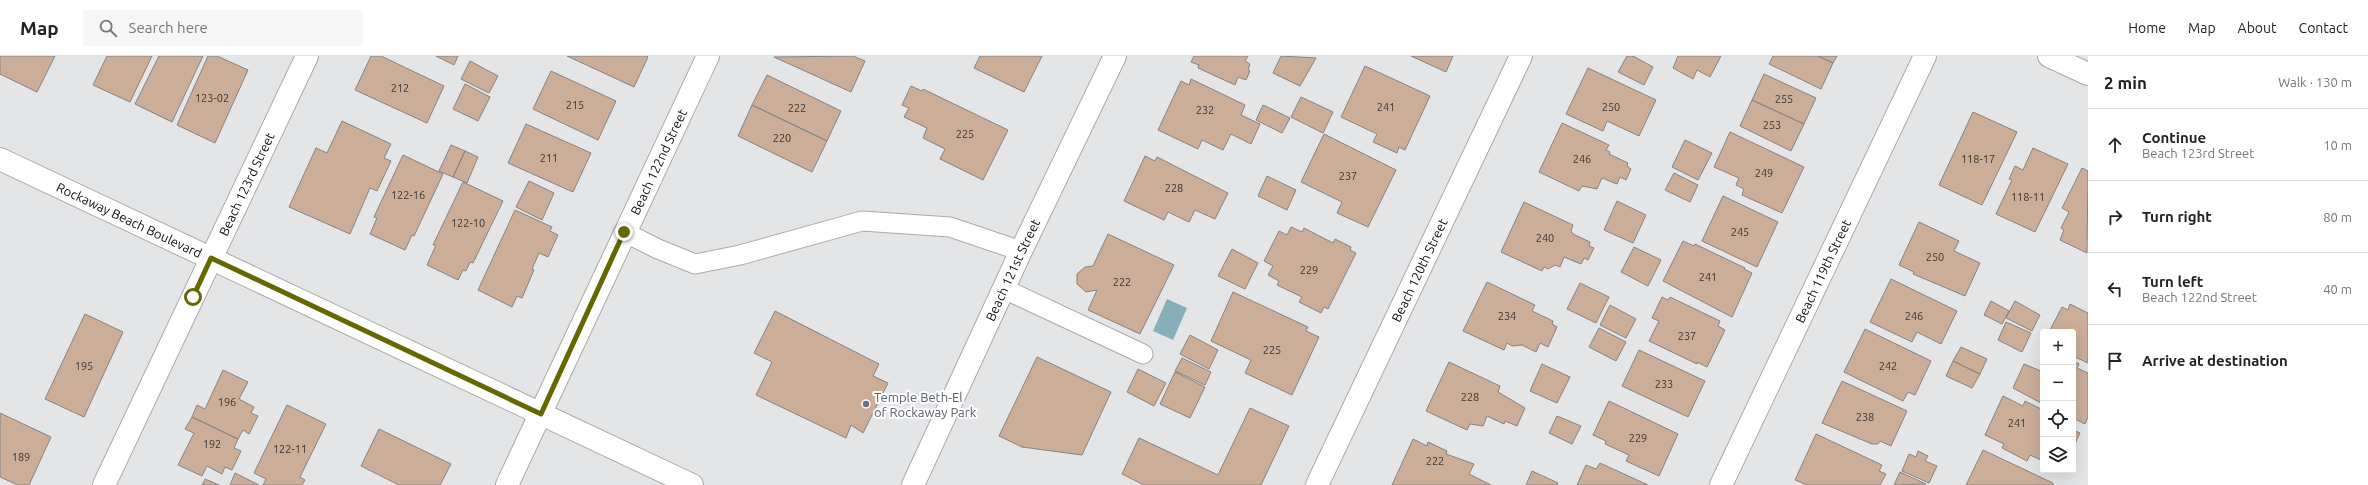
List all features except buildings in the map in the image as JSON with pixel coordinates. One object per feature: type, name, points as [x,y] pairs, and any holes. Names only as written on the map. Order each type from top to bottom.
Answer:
[{"type":"street","name":"Beach 123rd Street","points":[[104,485],[307,56]]},
{"type":"street","name":"Beach 122nd Street","points":[[507,485],[624,232],[708,56]]},
{"type":"street","name":"Beach 121st Street","points":[[913,485],[1021,251],[1116,56]]},
{"type":"street","name":"Beach 120th Street","points":[[1318,485],[1521,56]]},
{"type":"street","name":"Beach 119th Street","points":[[1721,485],[1925,56]]},
{"type":"street","points":[[2049,56],[2088,74]]},
{"type":"street","name":"Rockaway Beach Boulevard","points":[[0,159],[692,485]]},
{"type":"lane","points":[[624,232],[658,249],[696,264],[740,255],[862,221],[950,227],[1021,251]]},
{"type":"lane","points":[[1004,289],[1144,354]]},
{"type":"water","points":[[1167,299],[1187,308],[1173,340],[1153,331]]},
{"type":"place","name":"Temple Beth-El of Rockaway Park","points":[[866,404]]},
{"type":"route","points":[[193,297],[211,258],[541,414],[624,232]]}]
